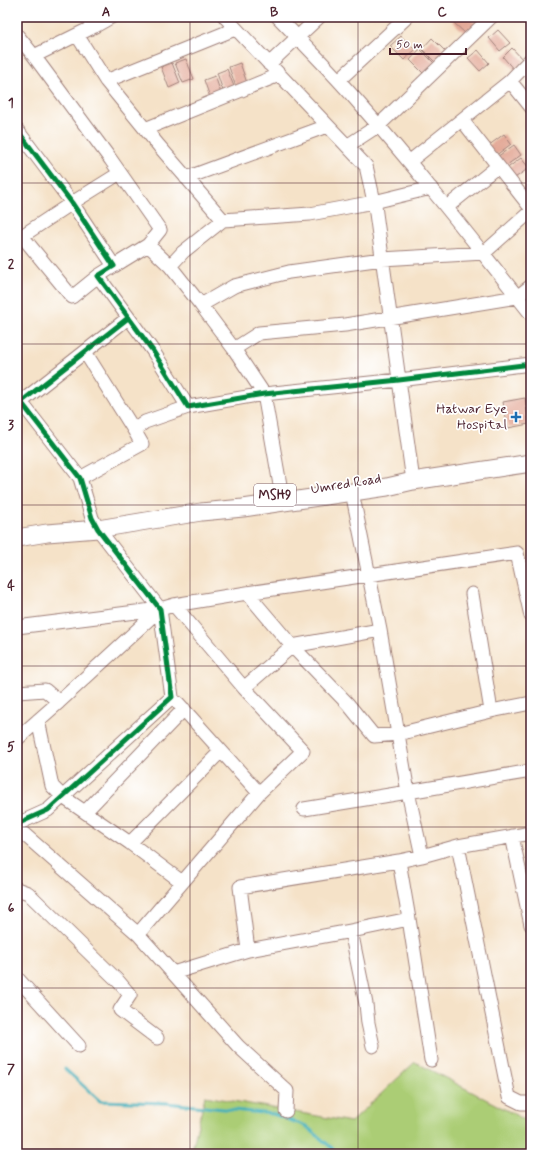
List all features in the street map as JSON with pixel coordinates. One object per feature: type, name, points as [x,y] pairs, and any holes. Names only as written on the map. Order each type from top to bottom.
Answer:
[{"type":"main road","name":"Umred Road","points":[[17,526],[95,523],[282,498],[526,458]]},
{"type":"main road","points":[[282,498],[352,492],[387,487],[413,477]]},
{"type":"main road","points":[[17,538],[47,534],[95,523]]},
{"type":"street","points":[[34,56],[77,35],[91,21],[111,17]]},
{"type":"street","points":[[225,17],[366,166],[374,202],[413,477]]},
{"type":"street","points":[[278,17],[339,80],[379,125],[484,253],[531,314]]},
{"type":"street","points":[[269,64],[319,17]]},
{"type":"street","points":[[339,80],[407,17]]},
{"type":"street","points":[[347,146],[379,125],[491,17]]},
{"type":"street","points":[[106,81],[235,29]]},
{"type":"street","points":[[17,35],[120,173],[160,230],[148,246],[98,276],[72,297],[19,235],[120,173]]},
{"type":"street","points":[[77,35],[106,81],[222,220]]},
{"type":"street","points":[[410,162],[510,81],[531,59]]},
{"type":"street","points":[[145,128],[279,75]]},
{"type":"street","points":[[510,81],[531,107]]},
{"type":"street","points":[[201,304],[234,286],[289,272],[382,259],[484,253],[531,210],[462,120]]},
{"type":"street","points":[[186,178],[327,126]]},
{"type":"street","points":[[17,130],[72,203],[114,266]]},
{"type":"street","points":[[447,207],[498,166]]},
{"type":"street","points":[[170,266],[183,252],[222,220],[310,214],[374,202],[431,188]]},
{"type":"street","points":[[148,246],[170,266],[201,304],[234,349],[264,394],[282,498]]},
{"type":"street","points":[[98,276],[153,351],[188,407]]},
{"type":"street","points":[[234,349],[259,333],[345,325],[517,297],[531,286]]},
{"type":"street","points":[[128,318],[21,402],[80,478],[95,523],[160,609],[172,697],[259,793]]},
{"type":"street","points":[[80,478],[142,444],[85,352]]},
{"type":"street","points":[[134,430],[145,422],[188,407],[264,394],[531,364]]},
{"type":"street","points":[[352,492],[380,630],[408,792],[422,856]]},
{"type":"street","points":[[17,627],[160,609],[174,605],[247,593],[518,554],[531,616]]},
{"type":"street","points":[[247,593],[292,646],[348,704],[374,736],[398,734],[491,711],[531,703]]},
{"type":"street","points":[[472,594],[491,711]]},
{"type":"street","points":[[138,934],[259,793],[303,751],[244,688],[174,605]]},
{"type":"street","points":[[17,739],[160,609]]},
{"type":"street","points":[[244,688],[292,646],[380,630]]},
{"type":"street","points":[[17,692],[45,690],[59,702]]},
{"type":"street","points":[[17,824],[48,810],[172,697]]},
{"type":"street","points":[[85,812],[184,709]]},
{"type":"street","points":[[38,720],[52,786],[63,797],[130,843],[182,882]]},
{"type":"street","points":[[130,843],[221,751]]},
{"type":"street","points":[[304,809],[531,771]]},
{"type":"street","points":[[17,828],[138,934],[238,1046],[287,1091],[286,1111]]},
{"type":"street","points":[[248,950],[240,887],[399,861],[458,846],[531,833]]},
{"type":"street","points":[[512,836],[531,925]]},
{"type":"street","points":[[458,846],[509,1097],[521,1103],[531,1103]]},
{"type":"street","points":[[399,861],[431,1060]]},
{"type":"street","points":[[17,889],[28,893],[130,995],[120,1010],[157,1038]]},
{"type":"street","points":[[173,973],[248,950],[351,931],[409,918]]},
{"type":"street","points":[[351,931],[373,1046]]},
{"type":"street","points":[[17,978],[79,1046]]},
{"type":"green space","points":[[415,1062],[531,1123],[531,1154],[191,1154],[205,1096],[351,1122]]},
{"type":"building","points":[[457,17],[469,17],[477,25],[467,35],[452,21]]},
{"type":"building","points":[[498,30],[510,43],[500,51],[489,38]]},
{"type":"building","points":[[401,36],[415,50],[404,60],[390,46]]},
{"type":"building","points":[[432,38],[446,52],[436,63],[422,49]]},
{"type":"building","points":[[512,48],[524,61],[514,70],[503,57]]},
{"type":"building","points":[[420,49],[434,63],[424,74],[410,60]]},
{"type":"building","points":[[478,50],[489,63],[480,71],[468,58]]},
{"type":"building","points":[[186,59],[194,79],[183,83],[175,63]]},
{"type":"building","points":[[172,63],[180,83],[169,88],[161,67]]},
{"type":"building","points":[[240,63],[247,83],[236,87],[229,67]]},
{"type":"building","points":[[227,69],[235,89],[224,94],[217,73]]},
{"type":"building","points":[[215,76],[222,96],[211,100],[204,80]]},
{"type":"building","points":[[504,134],[511,144],[495,156],[488,146]]},
{"type":"building","points":[[514,145],[521,155],[504,167],[497,157]]},
{"type":"building","points":[[521,158],[529,168],[512,180],[505,170]]},
{"type":"building","points":[[525,398],[529,424],[508,428],[503,402]]},
{"type":"waterway","points":[[65,1069],[100,1101],[166,1103],[273,1114],[306,1126],[339,1154]]},
{"type":"cycle path","points":[[17,130],[72,203],[114,266],[98,276],[153,351],[188,407],[264,394],[531,364]]},
{"type":"cycle path","points":[[17,824],[48,810],[172,697],[160,609],[98,529],[92,518],[80,478],[21,402],[128,318]]},
{"type":"place","name":"Hatwar Eye Hospital","points":[[516,417]]}]
